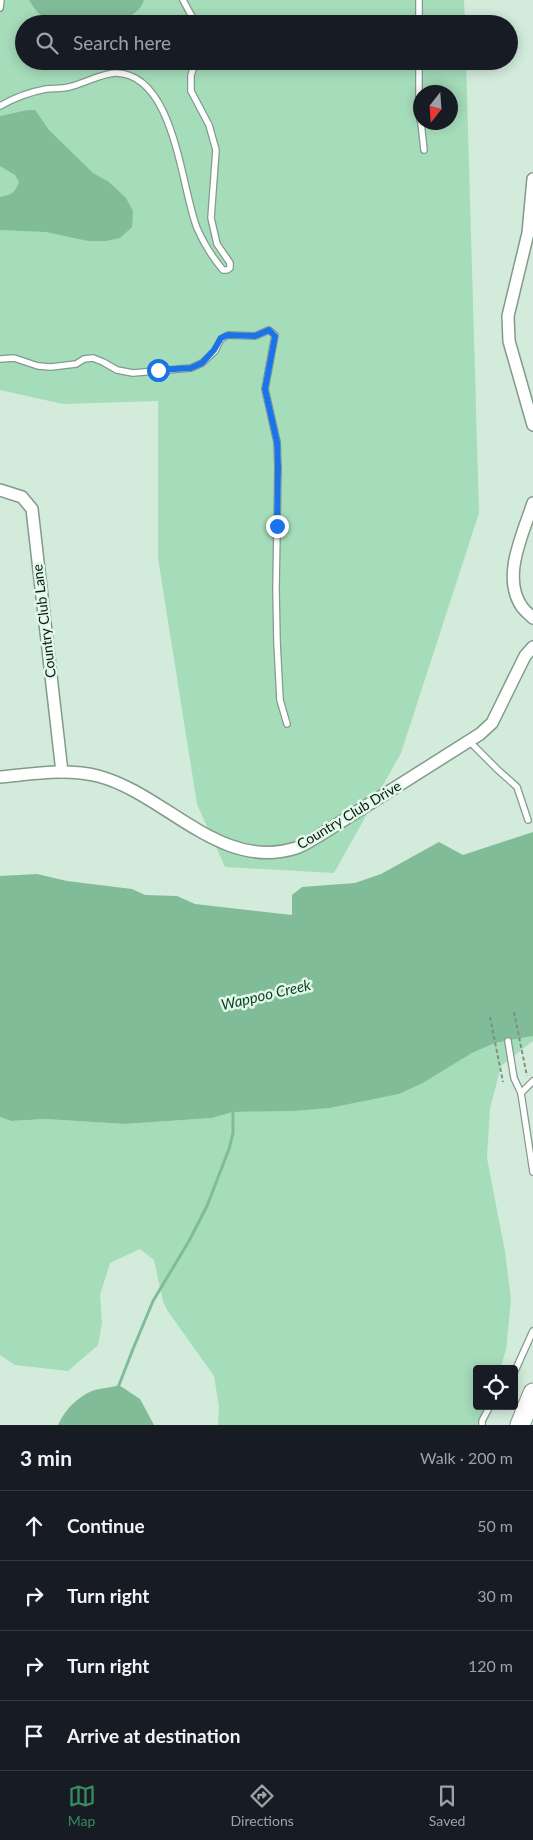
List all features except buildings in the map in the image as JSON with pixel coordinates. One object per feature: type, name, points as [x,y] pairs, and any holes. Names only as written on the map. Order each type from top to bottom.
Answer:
[{"type":"main road","points":[[520,1425],[532,1396]]},
{"type":"street","points":[[533,179],[528,233],[508,316],[509,341],[533,425]]},
{"type":"street","name":"Country Club Lane","points":[[0,490],[22,497],[32,509],[62,772]]},
{"type":"street","points":[[533,504],[514,565],[513,578],[516,594],[522,607],[533,618]]},
{"type":"street","name":"Country Club Drive","points":[[0,777],[62,772],[99,777],[139,792],[214,839],[232,847],[250,851],[276,852],[297,848],[469,741],[492,723],[525,656],[533,647]]},
{"type":"lane","points":[[0,8],[1,0]]},
{"type":"lane","points":[[183,0],[191,15]]},
{"type":"lane","points":[[419,0],[420,15]]},
{"type":"lane","points":[[0,106],[15,98],[68,87],[115,73],[130,76],[143,83],[167,118],[198,230],[217,263],[223,270],[227,270],[230,268],[230,263],[217,244],[211,218],[216,150],[209,125],[191,91],[193,70]]},
{"type":"lane","points":[[419,70],[419,85]]},
{"type":"lane","points":[[422,130],[424,150]]},
{"type":"lane","points":[[0,359],[14,358],[38,366],[51,367],[76,364],[84,359],[93,358],[117,370],[133,373],[191,368],[202,363],[214,350],[221,338],[228,335],[255,336],[269,330],[275,336],[265,389],[277,442],[277,642],[280,700],[288,724]]},
{"type":"lane","points":[[469,741],[517,787],[528,820]]},
{"type":"lane","points":[[508,1041],[514,1078],[521,1093],[533,1172]]},
{"type":"lane","points":[[521,1093],[530,1079]]},
{"type":"lane","points":[[518,1365],[533,1331]]},
{"type":"lane","points":[[482,1425],[488,1410]]},
{"type":"path","points":[[514,1012],[530,1079]]},
{"type":"path","points":[[490,1017],[504,1082]]},
{"type":"shaded area","points":[[0,0],[464,0],[465,15],[15,15],[15,70],[466,70],[479,513],[401,753],[334,873],[225,867],[197,804],[158,558],[158,401],[63,404],[0,390]]},
{"type":"shaded area","points":[[533,1036],[533,1041],[501,1066],[490,1109],[487,1158],[505,1252],[511,1300],[506,1350],[501,1365],[473,1365],[473,1410],[486,1410],[477,1425],[218,1425],[219,1407],[214,1376],[167,1310],[163,1301],[154,1260],[140,1249],[110,1263],[100,1295],[102,1323],[98,1345],[68,1371],[15,1365],[0,1355],[0,1117],[11,1121],[45,1119],[125,1124],[212,1118],[233,1112],[293,1111],[399,1094],[423,1083],[472,1053],[495,1043]]},
{"type":"water","points":[[29,0],[144,0],[139,9],[131,15],[40,15]]},
{"type":"water","points":[[35,110],[49,130],[93,173],[109,182],[126,198],[133,211],[132,227],[120,238],[106,241],[88,241],[46,232],[0,230],[0,197],[12,193],[19,182],[15,175],[0,166],[0,116]]},
{"type":"water","name":"Wappoo Creek","points":[[533,832],[533,1036],[495,1043],[472,1053],[423,1083],[399,1094],[329,1108],[233,1112],[212,1118],[125,1124],[45,1119],[11,1121],[0,1117],[0,876],[37,874],[67,881],[132,889],[145,895],[177,896],[195,904],[292,915],[292,895],[302,887],[355,883],[381,874],[439,842],[463,855]]},
{"type":"water","points":[[119,1385],[140,1399],[154,1425],[58,1425],[68,1409],[81,1397],[92,1391]]},
{"type":"waterway","points":[[119,1385],[153,1301],[189,1241],[207,1206],[229,1149],[233,1133],[233,1112]]},
{"type":"route","points":[[158,370],[191,368],[202,363],[214,350],[221,338],[228,335],[255,336],[269,330],[275,336],[265,389],[277,442],[277,526]]}]
